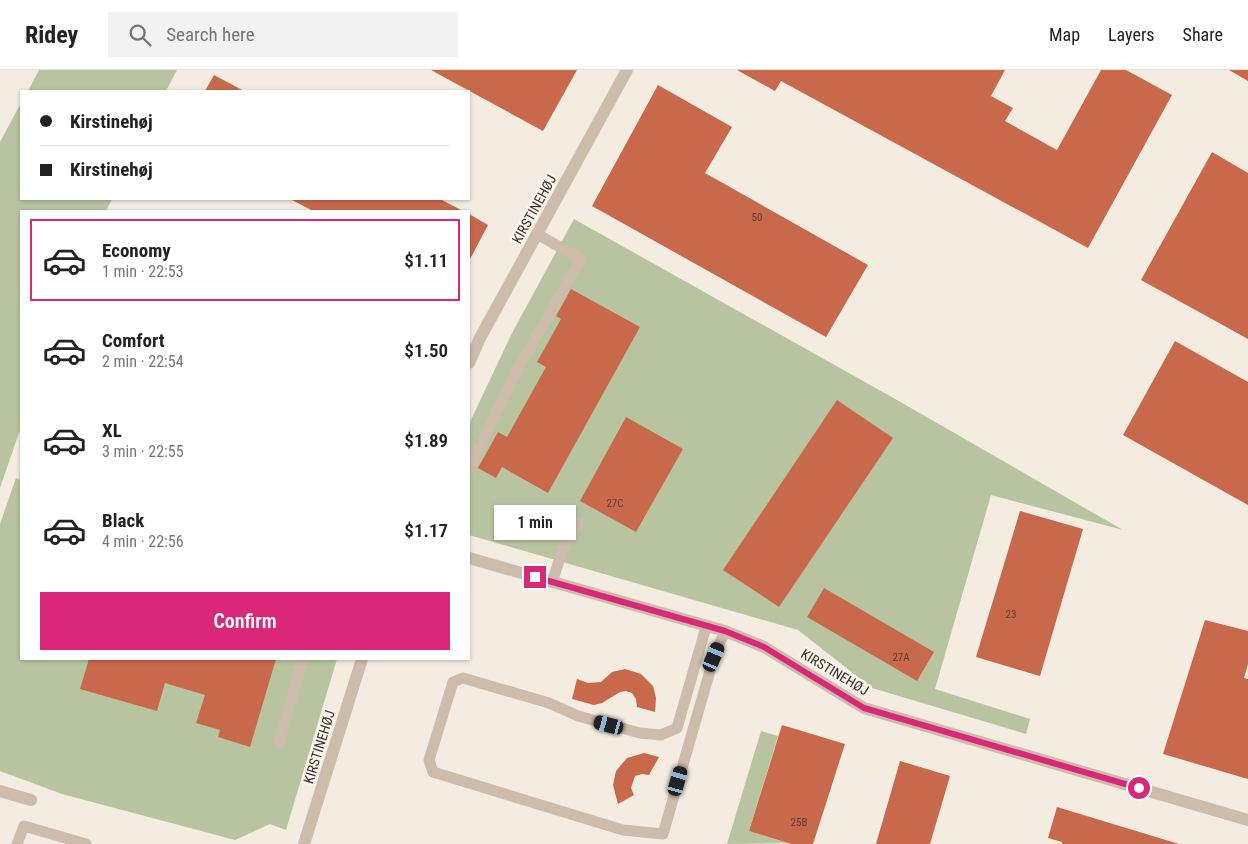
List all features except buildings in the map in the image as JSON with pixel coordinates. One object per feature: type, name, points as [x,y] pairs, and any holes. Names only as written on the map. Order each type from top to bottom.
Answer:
[{"type":"street","name":"KIRSTINEHØJ","points":[[470,361],[480,338],[627,70]]},
{"type":"street","name":"KIRSTINEHØJ","points":[[470,558],[725,631],[764,647],[864,708],[1248,820]]},
{"type":"street","name":"KIRSTINEHØJ","points":[[304,844],[362,660]]},
{"type":"street","points":[[0,791],[31,800]]},
{"type":"lane","points":[[470,468],[516,372],[581,259],[537,234]]},
{"type":"lane","points":[[552,582],[564,546],[579,523]]},
{"type":"lane","points":[[706,627],[677,728],[661,735],[640,733],[578,716],[549,703],[463,678],[453,682],[429,760],[433,772],[623,830],[663,834],[714,657],[725,631]]},
{"type":"lane","points":[[279,742],[303,660]]},
{"type":"lane","points":[[16,844],[24,826],[86,844]]},
{"type":"green space","points":[[39,70],[177,70],[167,90],[29,90]]},
{"type":"green space","points":[[20,105],[20,200],[112,200],[106,210],[20,210],[20,430],[0,488],[0,142]]},
{"type":"green space","points":[[574,219],[897,400],[1123,530],[991,495],[935,689],[1030,719],[1026,734],[872,688],[798,630],[470,535],[470,422],[512,333]]},
{"type":"green space","points":[[16,478],[20,480],[20,660],[337,660],[286,830],[270,824],[235,840],[62,794],[0,771],[0,524]]},
{"type":"green space","points":[[761,731],[778,736],[749,831],[787,843],[727,844]]},
{"type":"route","points":[[535,577],[725,631],[751,641],[864,708],[1139,788]]}]
